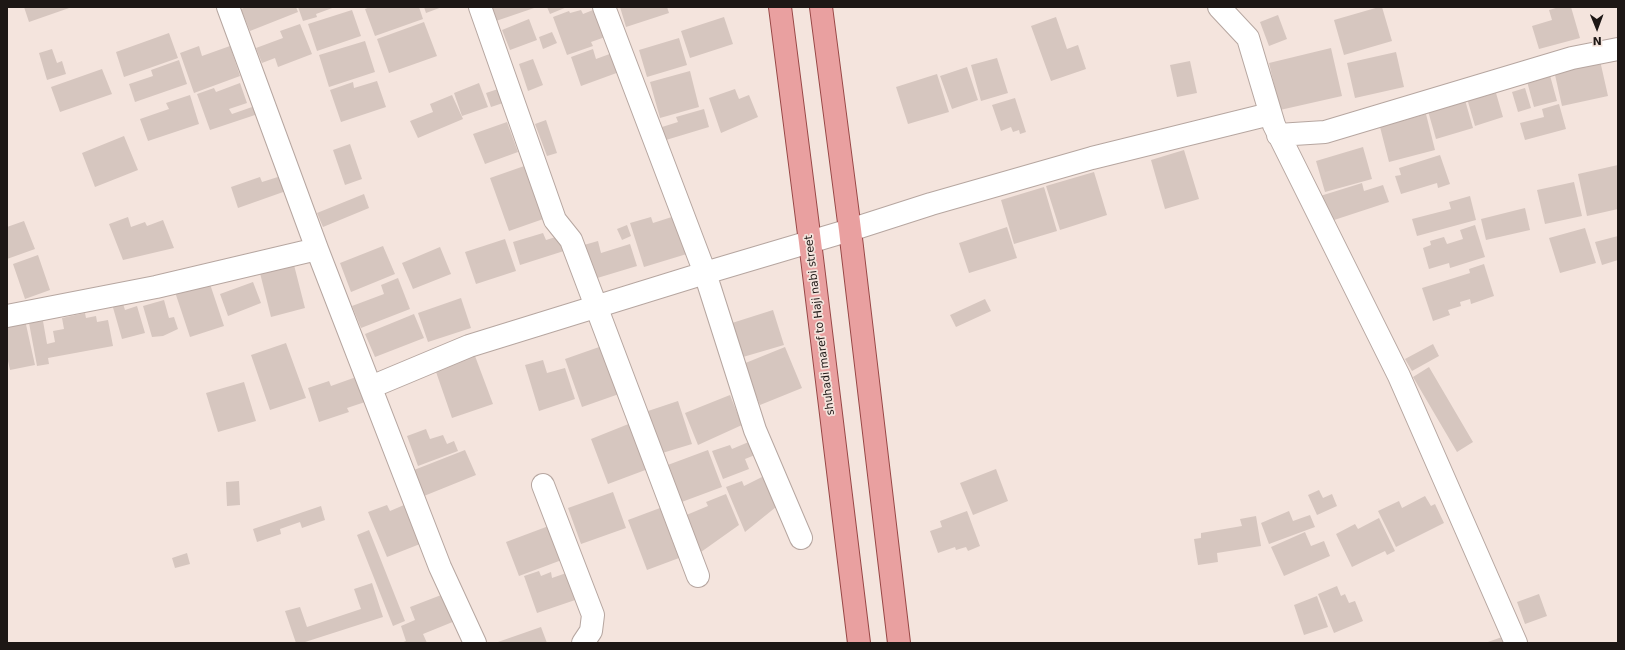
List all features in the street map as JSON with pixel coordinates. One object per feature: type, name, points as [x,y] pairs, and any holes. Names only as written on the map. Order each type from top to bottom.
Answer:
[{"type":"main road","name":"shuhadi maref to Haji nabi street","points":[[780,7],[859,643]]},
{"type":"main road","points":[[821,7],[850,230],[899,643]]},
{"type":"street","points":[[228,7],[317,249],[440,567],[475,643]]},
{"type":"street","points":[[480,7],[555,220],[571,240],[698,576]]},
{"type":"street","points":[[604,7],[705,273],[755,430],[801,538]]},
{"type":"street","points":[[1219,7],[1248,38],[1270,114],[1278,135],[1399,376],[1516,643]]},
{"type":"street","points":[[1278,135],[1325,132],[1572,58],[1618,49]]},
{"type":"street","points":[[371,387],[469,346],[931,204],[1092,158],[1270,114]]},
{"type":"street","points":[[7,316],[156,287],[317,249]]},
{"type":"street","points":[[543,485],[593,615],[591,632],[583,643]]},
{"type":"building","points":[[24,7],[72,7],[29,22]]},
{"type":"building","points":[[246,7],[296,7],[298,12],[250,31],[241,9]]},
{"type":"building","points":[[298,7],[335,7],[316,14],[317,17],[303,21]]},
{"type":"building","points":[[370,7],[419,7],[423,19],[375,36],[365,9]]},
{"type":"building","points":[[424,7],[442,7],[426,13]]},
{"type":"building","points":[[491,7],[537,7],[496,21]]},
{"type":"building","points":[[547,7],[567,7],[550,14]]},
{"type":"building","points":[[620,7],[667,7],[669,13],[626,27]]},
{"type":"building","points":[[1382,7],[1392,41],[1344,55],[1334,20]]},
{"type":"building","points":[[1559,7],[1571,7],[1580,38],[1539,49],[1532,26],[1552,20],[1549,10]]},
{"type":"building","points":[[598,8],[608,36],[591,42],[593,46],[567,55],[553,17],[569,11],[570,13],[581,10],[583,14]]},
{"type":"building","points":[[352,10],[361,36],[317,51],[308,24]]},
{"type":"building","points":[[1278,15],[1287,39],[1269,46],[1260,22]]},
{"type":"building","points":[[724,17],[733,44],[690,58],[681,31]]},
{"type":"building","points":[[1056,17],[1067,49],[1078,45],[1086,69],[1051,81],[1031,26]]},
{"type":"building","points":[[529,19],[537,40],[510,50],[502,30]]},
{"type":"building","points":[[424,22],[437,56],[389,73],[377,39]]},
{"type":"building","points":[[300,24],[312,54],[278,67],[275,58],[262,63],[256,48],[283,38],[280,31]]},
{"type":"building","points":[[552,32],[557,43],[543,49],[539,37]]},
{"type":"building","points":[[169,33],[178,58],[124,77],[116,52]]},
{"type":"building","points":[[679,38],[687,65],[647,77],[639,50]]},
{"type":"building","points":[[365,41],[375,72],[329,87],[319,55]]},
{"type":"building","points":[[199,46],[202,56],[230,46],[240,76],[194,93],[180,53]]},
{"type":"building","points":[[1331,48],[1342,96],[1280,110],[1269,63]]},
{"type":"building","points":[[52,49],[57,63],[62,61],[66,74],[47,80],[39,53]]},
{"type":"building","points":[[593,49],[596,59],[615,52],[622,71],[581,86],[571,57]]},
{"type":"building","points":[[1396,52],[1404,87],[1355,98],[1347,63]]},
{"type":"building","points":[[1599,56],[1608,96],[1562,106],[1553,66]]},
{"type":"building","points":[[997,58],[1008,93],[981,101],[971,65]]},
{"type":"building","points":[[533,59],[543,85],[528,91],[519,64]]},
{"type":"building","points":[[179,60],[187,84],[135,102],[129,84],[153,76],[151,70]]},
{"type":"building","points":[[1190,61],[1197,93],[1177,97],[1170,65]]},
{"type":"building","points":[[967,67],[978,100],[952,109],[940,76]]},
{"type":"building","points":[[1548,68],[1557,101],[1534,107],[1525,74]]},
{"type":"building","points":[[102,69],[112,94],[60,112],[51,87]]},
{"type":"building","points":[[690,71],[699,107],[660,118],[650,82]]},
{"type":"building","points":[[937,74],[949,112],[908,124],[896,87]]},
{"type":"building","points":[[377,81],[386,107],[341,122],[330,90],[353,82],[354,88]]},
{"type":"building","points":[[240,83],[247,103],[229,109],[232,114],[255,106],[258,114],[210,130],[197,94],[214,88],[216,92]]},
{"type":"building","points":[[479,83],[488,107],[462,116],[454,93]]},
{"type":"building","points":[[504,87],[509,101],[491,107],[486,93]]},
{"type":"building","points":[[1525,88],[1531,108],[1518,112],[1512,92]]},
{"type":"building","points":[[735,89],[739,99],[749,95],[758,117],[721,133],[709,98]]},
{"type":"building","points":[[1477,92],[1478,98],[1496,93],[1503,117],[1475,126],[1466,95]]},
{"type":"building","points":[[190,95],[199,124],[148,141],[140,119],[169,109],[166,103]]},
{"type":"building","points":[[452,95],[463,119],[418,138],[410,121],[433,112],[430,104]]},
{"type":"building","points":[[1015,98],[1026,132],[1020,134],[1019,130],[1013,132],[1011,127],[1001,131],[992,105]]},
{"type":"building","points":[[1465,100],[1473,128],[1436,139],[1428,111]]},
{"type":"building","points":[[1559,104],[1566,129],[1525,140],[1520,123],[1544,117],[1542,109]]},
{"type":"building","points":[[704,109],[709,127],[666,140],[662,127],[678,122],[676,117]]},
{"type":"building","points":[[1426,114],[1435,150],[1389,162],[1380,127]]},
{"type":"building","points":[[546,120],[557,153],[547,156],[535,124]]},
{"type":"building","points":[[507,122],[518,152],[485,164],[473,134]]},
{"type":"building","points":[[124,136],[138,170],[95,187],[82,153]]},
{"type":"building","points":[[350,144],[362,179],[345,185],[333,150]]},
{"type":"building","points":[[1363,147],[1372,179],[1325,192],[1316,161]]},
{"type":"building","points":[[1184,150],[1199,199],[1165,209],[1151,160]]},
{"type":"building","points":[[1440,155],[1450,184],[1438,188],[1437,183],[1401,194],[1395,176],[1401,175],[1399,168]]},
{"type":"building","points":[[530,164],[549,217],[509,231],[490,178]]},
{"type":"building","points":[[1618,165],[1618,209],[1587,216],[1578,174]]},
{"type":"building","points":[[1094,172],[1107,215],[1060,230],[1046,186]]},
{"type":"building","points":[[281,176],[286,191],[238,208],[231,187],[260,177],[262,182]]},
{"type":"building","points":[[1574,182],[1582,216],[1545,224],[1537,190]]},
{"type":"building","points":[[1362,183],[1364,191],[1383,185],[1389,202],[1325,223],[1317,197]]},
{"type":"building","points":[[1044,187],[1057,231],[1014,244],[1001,200]]},
{"type":"building","points":[[364,194],[369,208],[323,227],[317,213]]},
{"type":"building","points":[[1470,196],[1476,220],[1417,236],[1412,219],[1451,209],[1449,202]]},
{"type":"building","points":[[1525,208],[1530,230],[1486,240],[1481,219]]},
{"type":"building","points":[[678,215],[690,253],[644,267],[630,223],[651,217],[653,223]]},
{"type":"building","points":[[128,217],[131,227],[145,222],[147,226],[163,220],[174,248],[123,260],[109,224]]},
{"type":"building","points":[[24,221],[35,249],[7,259],[7,227]]},
{"type":"building","points":[[627,225],[631,236],[622,240],[617,229]]},
{"type":"building","points":[[1475,225],[1485,257],[1450,268],[1449,263],[1429,269],[1423,248],[1431,245],[1430,241],[1444,237],[1447,244],[1463,239],[1460,230]]},
{"type":"building","points":[[1007,227],[1017,258],[969,273],[959,243]]},
{"type":"building","points":[[1585,228],[1596,263],[1560,273],[1549,238]]},
{"type":"building","points":[[543,233],[546,240],[562,235],[567,250],[520,265],[513,242]]},
{"type":"building","points":[[1618,236],[1618,260],[1602,265],[1595,242]]},
{"type":"building","points":[[505,239],[516,271],[476,284],[465,252]]},
{"type":"building","points":[[598,241],[601,253],[630,244],[637,266],[594,279],[584,245]]},
{"type":"building","points":[[383,246],[395,274],[351,292],[340,263]]},
{"type":"building","points":[[440,247],[451,274],[413,289],[402,263]]},
{"type":"building","points":[[38,255],[50,290],[25,299],[13,264]]},
{"type":"building","points":[[1484,264],[1494,296],[1471,304],[1470,299],[1460,302],[1461,306],[1448,310],[1450,315],[1433,321],[1422,288],[1470,273],[1469,269]]},
{"type":"building","points":[[294,265],[305,308],[271,317],[260,273]]},
{"type":"building","points":[[208,278],[224,326],[190,337],[174,289]]},
{"type":"building","points":[[398,278],[410,309],[361,328],[352,306],[384,294],[381,285]]},
{"type":"building","points":[[253,282],[261,303],[228,316],[220,294]]},
{"type":"building","points":[[120,294],[125,310],[137,306],[145,333],[122,339],[110,297]]},
{"type":"building","points":[[461,298],[471,328],[428,342],[418,313]]},
{"type":"building","points":[[985,299],[991,311],[956,327],[950,315]]},
{"type":"building","points":[[164,300],[169,318],[174,317],[178,329],[163,336],[152,337],[143,306]]},
{"type":"building","points":[[773,310],[784,345],[743,357],[732,323]]},
{"type":"building","points":[[85,313],[86,318],[96,316],[97,322],[108,320],[113,346],[48,358],[49,364],[37,366],[29,323],[43,321],[47,344],[55,342],[53,331],[64,329],[62,318]]},
{"type":"building","points":[[414,314],[424,338],[375,357],[365,334]]},
{"type":"building","points":[[25,320],[35,365],[10,370],[7,361],[7,323]]},
{"type":"building","points":[[286,343],[306,398],[270,410],[251,355]]},
{"type":"building","points":[[1433,344],[1439,356],[1412,371],[1405,359]]},
{"type":"building","points":[[602,346],[619,394],[582,407],[565,359]]},
{"type":"building","points":[[785,347],[802,388],[760,405],[743,364]]},
{"type":"building","points":[[475,356],[493,404],[452,418],[435,369]]},
{"type":"building","points":[[543,360],[547,373],[565,368],[575,399],[539,411],[525,365]]},
{"type":"building","points":[[1429,367],[1473,442],[1457,452],[1413,377]]},
{"type":"building","points":[[359,376],[368,401],[347,408],[349,412],[319,422],[308,388],[329,381],[331,386]]},
{"type":"building","points":[[244,382],[256,421],[218,432],[206,393]]},
{"type":"building","points":[[730,395],[742,425],[698,445],[685,413]]},
{"type":"building","points":[[678,401],[692,444],[659,454],[645,412]]},
{"type":"building","points":[[631,423],[648,469],[608,484],[591,439]]},
{"type":"building","points":[[426,429],[430,439],[443,435],[447,444],[454,441],[458,451],[418,466],[407,436]]},
{"type":"building","points":[[751,441],[755,455],[745,459],[749,469],[723,479],[712,451],[730,445],[732,449]]},
{"type":"building","points":[[465,450],[476,475],[424,496],[414,470]]},
{"type":"building","points":[[708,450],[722,487],[679,503],[665,466]]},
{"type":"building","points":[[996,469],[1008,501],[973,515],[960,483]]},
{"type":"building","points":[[766,475],[776,507],[745,532],[726,487],[742,481],[744,486]]},
{"type":"building","points":[[239,481],[240,505],[227,506],[226,482]]},
{"type":"building","points":[[1319,490],[1323,498],[1332,494],[1337,506],[1317,515],[1308,495]]},
{"type":"building","points":[[613,492],[626,528],[581,544],[568,508]]},
{"type":"building","points":[[726,494],[739,525],[701,552],[684,516],[708,506],[706,502]]},
{"type":"building","points":[[1425,496],[1431,506],[1435,504],[1444,523],[1396,547],[1378,511],[1399,501],[1402,508]]},
{"type":"building","points":[[387,505],[390,511],[404,505],[420,544],[387,557],[368,512]]},
{"type":"building","points":[[321,506],[325,520],[302,528],[300,522],[280,529],[281,534],[257,542],[253,529]]},
{"type":"building","points":[[660,508],[679,558],[647,570],[628,520]]},
{"type":"building","points":[[967,511],[980,546],[968,551],[966,547],[956,550],[955,547],[938,553],[930,531],[942,527],[940,521]]},
{"type":"building","points":[[1289,511],[1293,521],[1310,515],[1315,527],[1269,544],[1261,523]]},
{"type":"building","points":[[1256,516],[1261,546],[1217,553],[1218,562],[1198,565],[1194,539],[1201,538],[1201,533],[1242,526],[1240,519]]},
{"type":"building","points":[[1379,518],[1395,551],[1387,555],[1385,551],[1352,567],[1336,534],[1355,524],[1358,529]]},
{"type":"building","points":[[554,524],[567,558],[519,576],[506,542]]},
{"type":"building","points":[[369,530],[405,621],[393,626],[357,535]]},
{"type":"building","points":[[1305,532],[1311,546],[1324,541],[1330,556],[1284,576],[1271,547]]},
{"type":"building","points":[[187,553],[190,564],[175,568],[172,558]]},
{"type":"building","points":[[539,571],[541,576],[551,572],[552,578],[572,571],[581,598],[537,613],[524,576]]},
{"type":"building","points":[[372,583],[383,617],[302,643],[296,643],[285,611],[300,607],[307,627],[361,609],[354,589]]},
{"type":"building","points":[[1337,586],[1341,596],[1345,594],[1349,603],[1355,601],[1363,621],[1334,633],[1318,594]]},
{"type":"building","points":[[449,592],[460,619],[423,634],[427,643],[401,643],[406,641],[401,626],[415,620],[410,607]]},
{"type":"building","points":[[1539,594],[1547,616],[1525,624],[1517,602]]},
{"type":"building","points":[[1317,596],[1328,627],[1304,635],[1294,605]]},
{"type":"building","points":[[541,627],[547,643],[495,643]]},
{"type":"building","points":[[1505,636],[1507,643],[1485,643]]}]
